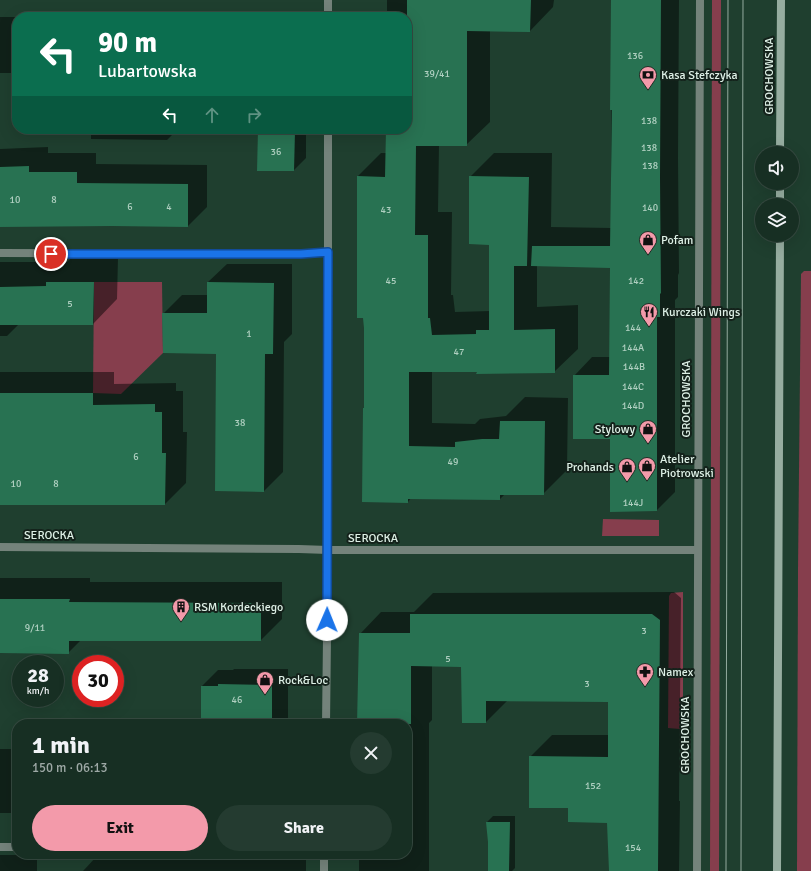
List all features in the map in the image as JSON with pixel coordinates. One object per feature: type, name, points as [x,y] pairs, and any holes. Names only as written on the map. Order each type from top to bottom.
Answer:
[{"type":"main road","name":"GROCHOWSKA","points":[[780,146],[781,0]]},
{"type":"main road","points":[[777,871],[780,242]]},
{"type":"street","points":[[328,0],[328,12]]},
{"type":"street","name":"GROCHOWSKA","points":[[697,871],[700,0]]},
{"type":"street","points":[[326,719],[328,550],[328,134]]},
{"type":"street","points":[[0,253],[301,254],[328,252]]},
{"type":"street","name":"SEROCKA","points":[[0,547],[328,550],[698,550]]},
{"type":"street","points":[[0,846],[12,847]]},
{"type":"street","points":[[324,859],[324,871]]},
{"type":"shaded area","points":[[712,0],[721,0],[719,871],[710,871]]},
{"type":"shaded area","points":[[804,271],[811,271],[811,871],[797,871],[801,274]]},
{"type":"shaded area","points":[[94,282],[162,282],[163,353],[121,394],[93,393]]},
{"type":"shaded area","points":[[603,519],[659,520],[659,536],[602,536]]},
{"type":"shaded area","points":[[683,592],[683,726],[680,729],[668,728],[669,596],[671,593]]},
{"type":"building","points":[[407,0],[531,0],[530,32],[467,31],[467,146],[416,146],[415,235],[428,235],[428,318],[430,318],[432,335],[476,334],[476,330],[489,330],[489,245],[469,244],[469,176],[529,177],[527,266],[514,266],[514,330],[555,329],[555,373],[476,374],[477,372],[409,372],[409,446],[455,447],[455,442],[499,439],[500,421],[545,421],[544,495],[500,495],[500,500],[408,499],[408,503],[362,502],[364,328],[363,318],[357,318],[357,176],[385,177],[386,134],[412,134],[412,12],[407,12]]},
{"type":"building","points":[[611,0],[661,0],[661,293],[660,317],[657,317],[657,511],[610,512],[610,439],[573,439],[573,375],[609,375],[610,268],[531,266],[532,246],[610,246],[612,110],[610,110]]},
{"type":"building","points":[[258,134],[295,134],[294,171],[257,171]]},
{"type":"building","points":[[29,166],[29,172],[77,172],[77,183],[188,184],[188,227],[0,227],[0,167]]},
{"type":"building","points":[[46,282],[94,282],[93,325],[0,325],[0,287],[46,286]]},
{"type":"building","points":[[207,282],[274,283],[273,354],[265,354],[264,492],[215,491],[216,354],[163,353],[162,313],[207,313]]},
{"type":"building","points":[[0,393],[93,393],[93,405],[155,404],[155,412],[162,412],[162,453],[166,453],[165,505],[0,505]]},
{"type":"building","points":[[0,599],[70,599],[69,602],[261,603],[261,641],[69,641],[69,654],[0,653]]},
{"type":"building","points":[[410,614],[652,614],[660,620],[658,871],[609,871],[607,823],[568,822],[568,808],[529,808],[529,756],[608,757],[608,702],[486,701],[486,723],[462,723],[461,667],[411,666],[411,719],[357,719],[359,633],[410,633]]},
{"type":"building","points":[[218,684],[272,685],[272,719],[201,719],[201,686],[218,686]]},
{"type":"building","points":[[486,822],[510,822],[509,871],[488,871]]},
{"type":"tram line","points":[[726,871],[728,0]]},
{"type":"tram line","points":[[741,871],[743,0]]},
{"type":"place","name":"Kasa Stefczyka","points":[[648,90]]},
{"type":"place","name":"Pofam","points":[[648,255]]},
{"type":"place","name":"Kurczaki Wings","points":[[649,327]]},
{"type":"place","name":"Stylowy","points":[[648,444]]},
{"type":"place","name":"Atelier Piotrowski","points":[[647,481]]},
{"type":"place","name":"Prohands","points":[[627,482]]},
{"type":"place","name":"RSM Kordeckiego","points":[[181,622]]},
{"type":"place","name":"Namex","points":[[645,687]]},
{"type":"place","name":"Rock&Loc","points":[[265,695]]},
{"type":"route","points":[[51,254],[301,254],[328,252],[327,620]]}]
